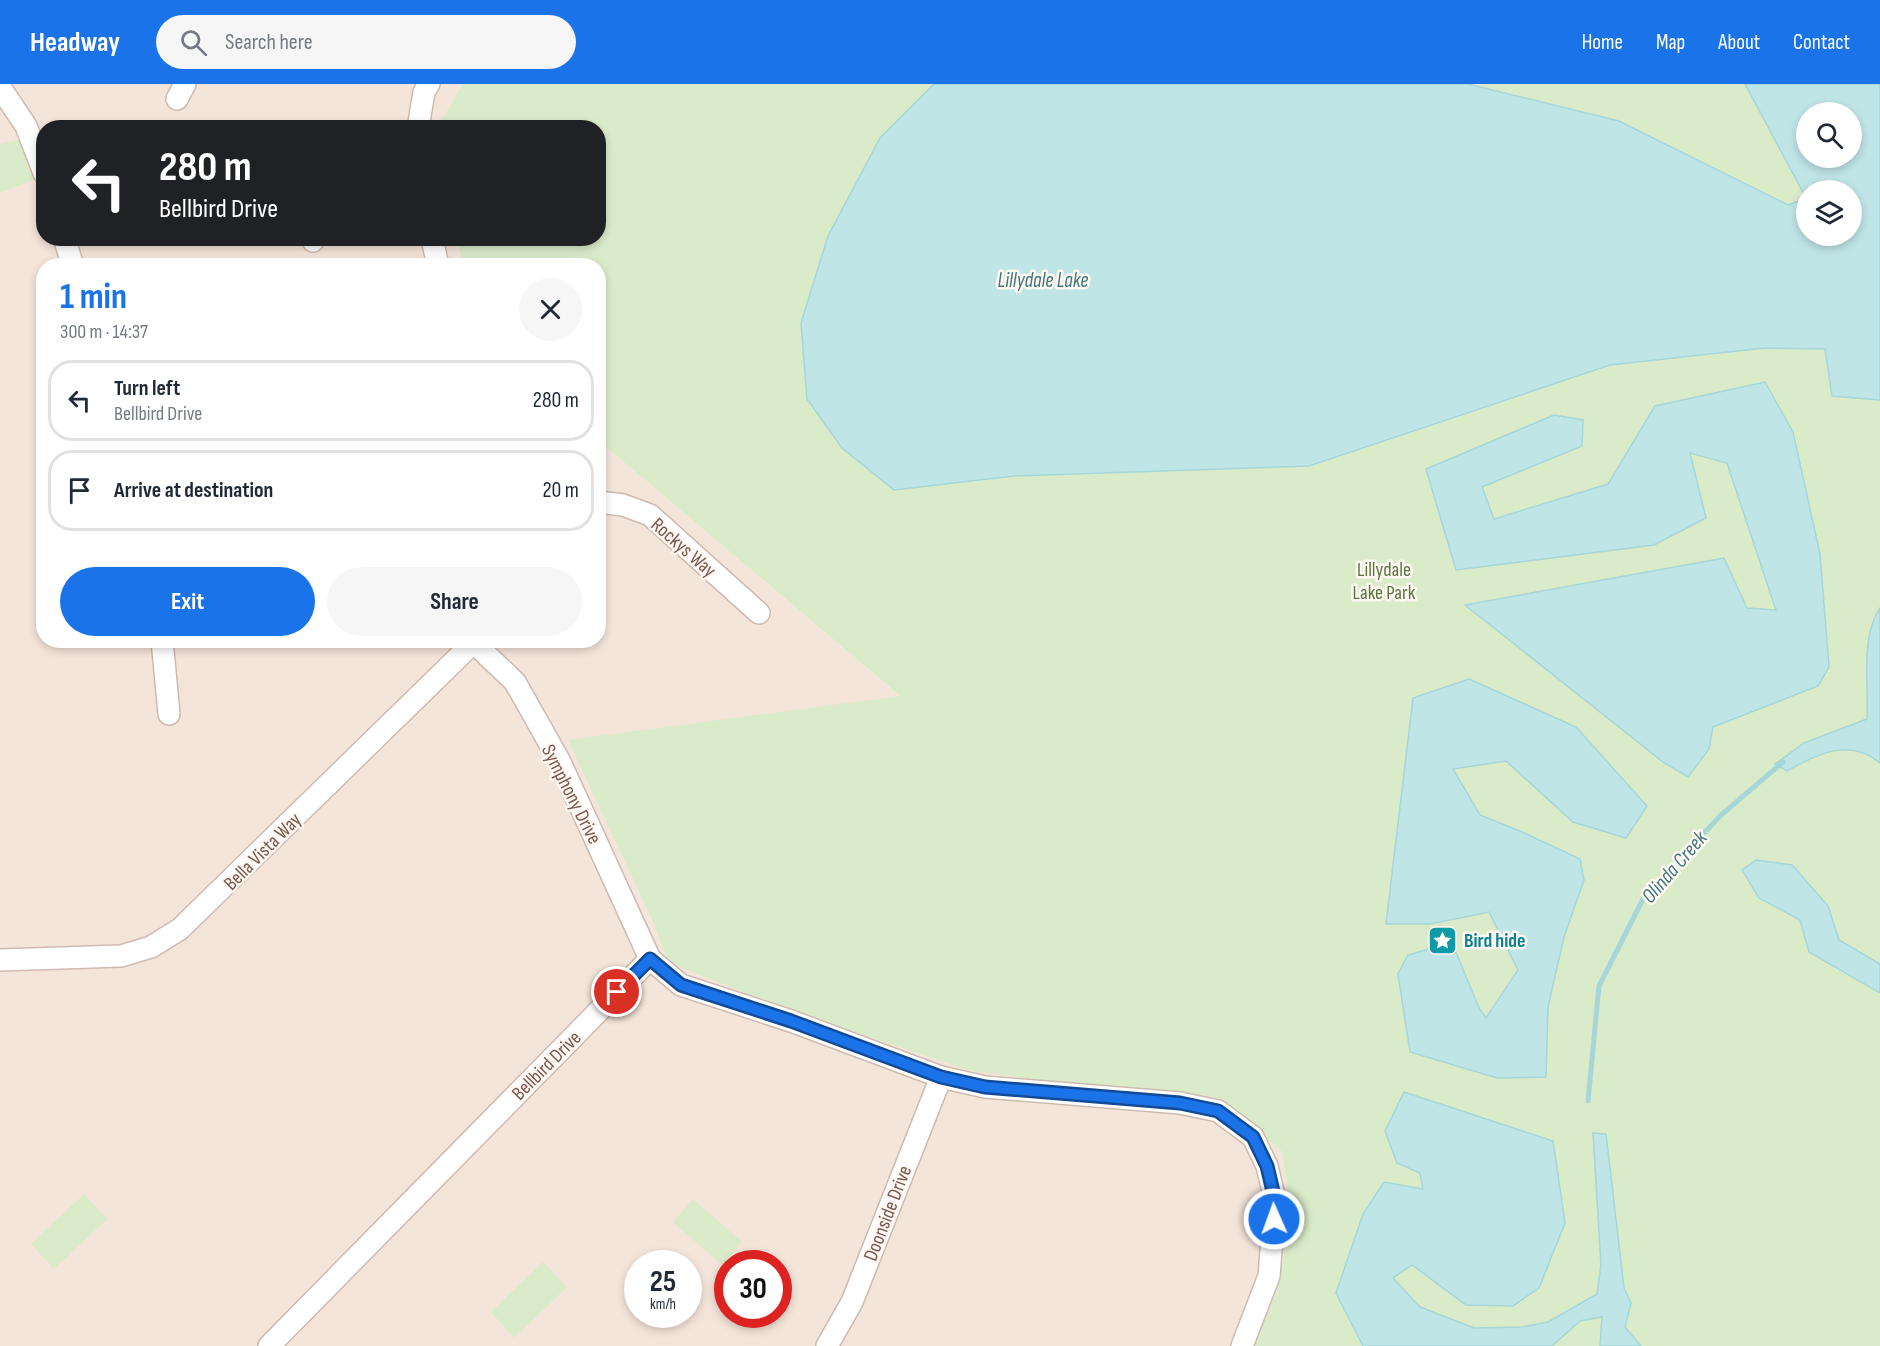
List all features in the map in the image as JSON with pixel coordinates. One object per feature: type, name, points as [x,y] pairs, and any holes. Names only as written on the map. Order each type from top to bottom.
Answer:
[{"type":"street","points":[[419,120],[424,92],[429,84]]},
{"type":"street","points":[[0,87],[26,126],[36,152]]},
{"type":"street","name":"Rockys Way","points":[[606,503],[623,505],[650,515],[759,614]]},
{"type":"street","points":[[163,648],[169,714]]},
{"type":"street","name":"Bella Vista Way","points":[[0,960],[121,956],[151,947],[180,929],[469,648]]},
{"type":"street","name":"Symphony Drive","points":[[481,648],[515,682],[560,762],[650,959]]},
{"type":"street","points":[[650,959],[681,985],[791,1021],[941,1077],[985,1087],[1180,1103],[1218,1111],[1253,1137],[1267,1166],[1275,1200],[1269,1276],[1242,1346]]},
{"type":"street","name":"Bellbird Drive","points":[[269,1346],[650,959]]},
{"type":"street","name":"Doonside Drive","points":[[827,1346],[852,1302],[941,1077]]},
{"type":"shaded area","points":[[0,84],[463,84],[443,120],[36,120],[36,246],[458,246],[462,258],[36,258],[36,648],[606,648],[606,447],[901,697],[783,713],[650,915],[668,962],[1076,1085],[1193,1094],[1227,1105],[1282,1152],[1292,1219],[1277,1290],[1253,1346],[0,1346]]},
{"type":"green space","name":"Lillydale Lake Park","points":[[463,84],[1880,84],[1880,1346],[1253,1346],[1277,1290],[1292,1218],[1282,1152],[1227,1105],[1193,1094],[1076,1085],[972,1071],[782,1008],[668,962],[650,915],[568,740],[900,696],[606,447],[606,258],[462,258],[458,246],[606,246],[606,120],[442,119]]},
{"type":"green space","points":[[24,138],[36,162],[36,179],[0,193],[0,144]]},
{"type":"green space","points":[[84,1194],[107,1219],[54,1269],[31,1244]]},
{"type":"green space","points":[[693,1199],[742,1242],[735,1250],[714,1250],[714,1258],[673,1222]]},
{"type":"green space","points":[[543,1262],[567,1287],[514,1338],[491,1312]]},
{"type":"water","name":"Lillydale Lake","points":[[934,84],[1468,84],[1619,121],[1788,205],[1796,202],[1796,246],[1862,246],[1862,180],[1796,180],[1745,84],[1880,84],[1880,400],[1832,396],[1825,349],[1765,348],[1610,365],[1309,466],[1014,476],[894,490],[842,448],[807,399],[801,323],[828,236],[880,138]]},
{"type":"water","points":[[1765,382],[1793,432],[1820,554],[1829,667],[1818,686],[1713,727],[1709,749],[1688,777],[1663,762],[1465,605],[1724,558],[1747,608],[1776,610],[1727,463],[1690,453],[1706,518],[1654,545],[1456,570],[1426,469],[1554,415],[1583,420],[1582,446],[1482,487],[1494,519],[1608,484],[1655,406]]},
{"type":"water","points":[[1880,608],[1880,763],[1869,755],[1845,750],[1822,754],[1787,771],[1775,764],[1804,743],[1867,719],[1868,647],[1874,620]]},
{"type":"water","points":[[1469,679],[1576,727],[1647,806],[1626,838],[1573,822],[1506,761],[1453,769],[1480,815],[1580,859],[1584,880],[1564,937],[1548,1007],[1546,1077],[1497,1078],[1410,1052],[1398,974],[1408,955],[1443,945],[1455,950],[1479,1008],[1486,1018],[1518,970],[1489,912],[1430,924],[1386,924],[1413,698]]},
{"type":"water","points":[[1756,860],[1792,865],[1828,906],[1839,940],[1880,964],[1880,993],[1809,952],[1800,920],[1759,898],[1742,870]]},
{"type":"water","points":[[1404,1092],[1553,1141],[1565,1223],[1539,1288],[1513,1306],[1466,1305],[1412,1265],[1393,1278],[1420,1307],[1474,1328],[1522,1327],[1548,1322],[1597,1294],[1601,1265],[1593,1133],[1606,1134],[1624,1288],[1631,1303],[1625,1327],[1641,1346],[1600,1346],[1602,1317],[1580,1321],[1552,1346],[1363,1346],[1336,1293],[1363,1214],[1384,1182],[1423,1189],[1420,1173],[1397,1163],[1385,1131]]},
{"type":"waterway","name":"Olinda Creek","points":[[1588,1101],[1599,986],[1643,899],[1720,816],[1783,762]]},
{"type":"place","name":"Bird hide","points":[[1443,940]]},
{"type":"route","points":[[617,992],[650,959],[681,985],[791,1021],[941,1077],[985,1087],[1180,1103],[1218,1111],[1253,1137],[1267,1166],[1275,1200],[1274,1219]]}]
